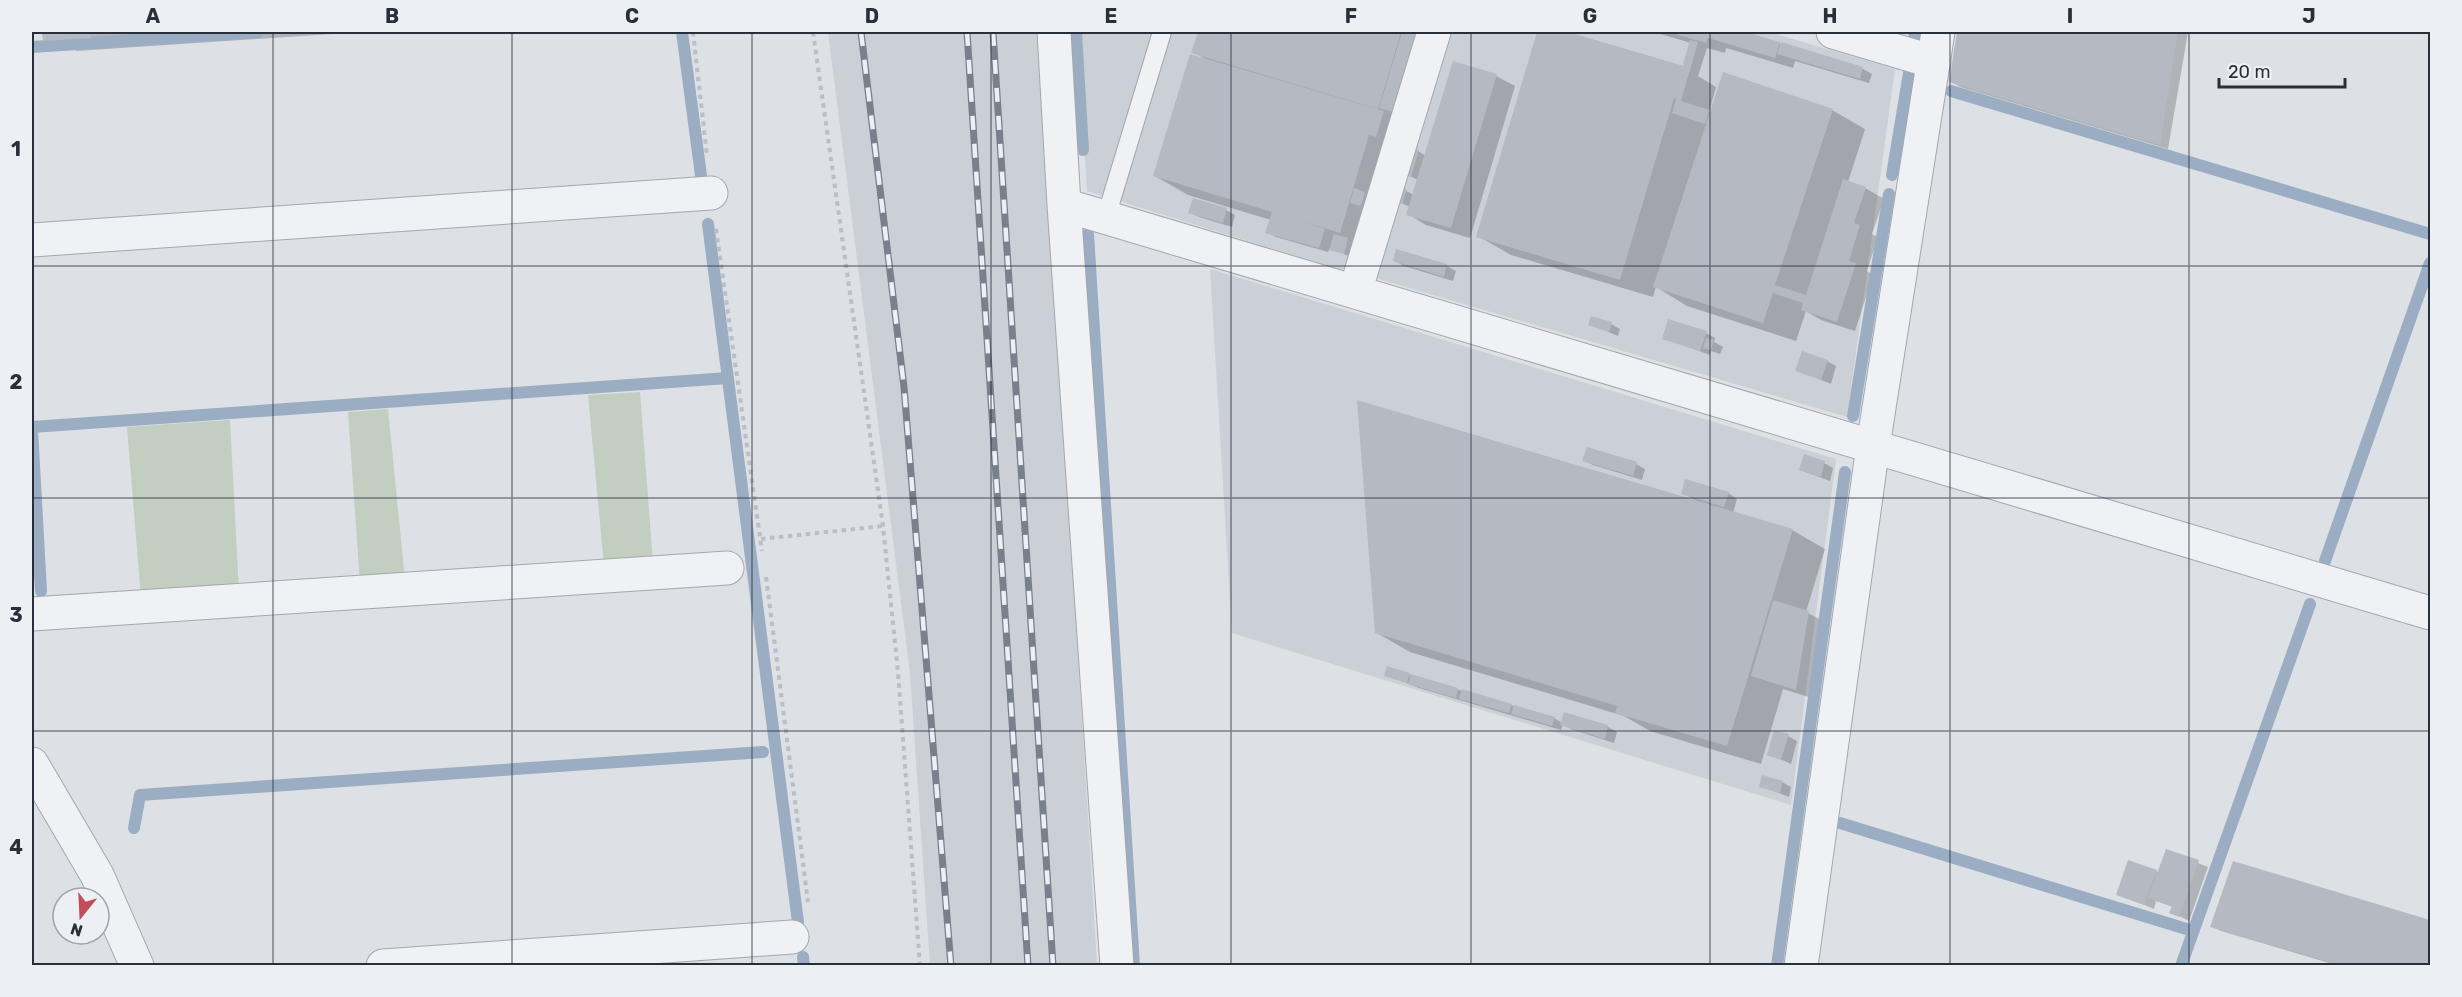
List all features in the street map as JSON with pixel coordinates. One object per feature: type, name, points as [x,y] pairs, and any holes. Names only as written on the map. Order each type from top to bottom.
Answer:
[{"type":"street","points":[[1054,32],[1117,966]]},
{"type":"street","points":[[1355,292],[1434,32]]},
{"type":"street","points":[[1801,966],[1873,446],[1936,47],[1833,32]]},
{"type":"street","points":[[32,240],[711,193]]},
{"type":"street","points":[[1064,205],[2430,613]]},
{"type":"street","points":[[32,614],[727,568]]},
{"type":"street","points":[[32,764],[97,875],[136,966]]},
{"type":"street","points":[[383,966],[596,958],[792,937]]},
{"type":"lane","points":[[1106,217],[1162,32]]},
{"type":"path","points":[[693,32],[711,193],[764,563]]},
{"type":"path","points":[[813,32],[883,526],[898,672],[920,966]]},
{"type":"path","points":[[761,539],[883,526]]},
{"type":"path","points":[[765,575],[809,906]]},
{"type":"shaded area","points":[[828,32],[1040,32],[1097,965],[930,965],[910,673]]},
{"type":"shaded area","points":[[1078,32],[1422,32],[1353,264],[1341,270],[1087,191]]},
{"type":"shaded area","points":[[1444,32],[1769,32],[1895,69],[1847,417],[1372,277]]},
{"type":"shaded area","points":[[1210,269],[1836,459],[1791,805],[1232,633]]},
{"type":"green space","points":[[640,392],[653,563],[604,566],[588,395]]},
{"type":"green space","points":[[388,409],[405,580],[360,583],[348,412]]},
{"type":"green space","points":[[230,420],[239,592],[141,598],[127,427]]},
{"type":"building","points":[[42,32],[91,32],[91,38],[43,41]]},
{"type":"building","points":[[1198,32],[1401,32],[1378,109],[1191,53]]},
{"type":"building","points":[[1402,32],[1421,32],[1416,48],[1412,47],[1393,112],[1379,108]]},
{"type":"building","points":[[1537,32],[1568,32],[1684,66],[1690,40],[1698,42],[1681,101],[1709,110],[1705,124],[1672,113],[1676,99],[1674,98],[1620,280],[1476,237]]},
{"type":"building","points":[[1668,32],[1745,32],[1780,42],[1775,58],[1708,38],[1706,43]]},
{"type":"building","points":[[1957,32],[2178,32],[2160,145],[1949,82]]},
{"type":"building","points":[[1781,42],[1863,67],[1860,79],[1777,54]]},
{"type":"building","points":[[1190,54],[1384,111],[1376,137],[1369,135],[1340,233],[1302,221],[1325,229],[1319,248],[1265,233],[1272,212],[1153,176]]},
{"type":"building","points":[[1453,61],[1497,74],[1451,228],[1406,215]]},
{"type":"building","points":[[1723,72],[1833,109],[1775,285],[1806,295],[1843,179],[1866,187],[1854,223],[1860,225],[1849,261],[1856,263],[1837,322],[1801,310],[1803,303],[1773,293],[1763,323],[1653,287]]},
{"type":"building","points":[[1412,148],[1419,150],[1411,177],[1404,174]]},
{"type":"building","points":[[1354,188],[1365,192],[1361,206],[1350,203]]},
{"type":"building","points":[[1400,188],[1407,189],[1402,204],[1396,202]]},
{"type":"building","points":[[1193,198],[1227,208],[1223,223],[1188,213]]},
{"type":"building","points":[[1334,234],[1348,238],[1344,254],[1329,250]]},
{"type":"building","points":[[1396,249],[1447,264],[1444,277],[1393,261]]},
{"type":"building","points":[[1591,316],[1612,322],[1609,332],[1588,325]]},
{"type":"building","points":[[1668,319],[1707,331],[1700,351],[1662,339]]},
{"type":"building","points":[[1706,338],[1714,340],[1711,350],[1703,348]]},
{"type":"building","points":[[1802,351],[1828,360],[1821,380],[1795,371]]},
{"type":"building","points":[[1357,400],[1793,529],[1727,746],[1615,713],[1617,706],[1375,633]]},
{"type":"building","points":[[1587,447],[1637,462],[1633,476],[1582,461]]},
{"type":"building","points":[[1804,454],[1825,461],[1821,477],[1799,470]]},
{"type":"building","points":[[1685,479],[1729,492],[1724,507],[1681,494]]},
{"type":"building","points":[[1773,600],[1809,611],[1796,690],[1751,676]]},
{"type":"building","points":[[1387,666],[1410,673],[1407,683],[1384,676]]},
{"type":"building","points":[[1411,674],[1458,688],[1456,698],[1408,684]]},
{"type":"building","points":[[1462,689],[1512,704],[1509,713],[1459,699]]},
{"type":"building","points":[[1514,705],[1555,717],[1552,726],[1511,714]]},
{"type":"building","points":[[1564,712],[1608,725],[1605,739],[1560,725]]},
{"type":"building","points":[[1774,730],[1789,734],[1781,760],[1767,755]]},
{"type":"building","points":[[1762,775],[1783,781],[1780,793],[1759,787]]},
{"type":"building","points":[[2166,849],[2199,860],[2179,917],[2169,913],[2172,906],[2148,898]]},
{"type":"building","points":[[2128,860],[2157,870],[2144,905],[2116,895]]},
{"type":"building","points":[[2233,861],[2430,920],[2430,966],[2344,966],[2210,927]]},
{"type":"waterway","points":[[32,47],[258,32]]},
{"type":"waterway","points":[[682,32],[702,183]]},
{"type":"waterway","points":[[1076,32],[1083,150]]},
{"type":"waterway","points":[[1914,41],[1915,32]]},
{"type":"waterway","points":[[1892,175],[1909,73]]},
{"type":"waterway","points":[[1951,91],[2430,234]]},
{"type":"waterway","points":[[1853,416],[1889,194]]},
{"type":"waterway","points":[[708,224],[798,922]]},
{"type":"waterway","points":[[1088,234],[1134,966]]},
{"type":"waterway","points":[[2325,561],[2430,263]]},
{"type":"waterway","points":[[32,427],[728,378]]},
{"type":"waterway","points":[[32,429],[41,591]]},
{"type":"waterway","points":[[1777,966],[1845,472]]},
{"type":"waterway","points":[[2181,966],[2310,604]]},
{"type":"waterway","points":[[134,828],[140,795],[763,752]]},
{"type":"waterway","points":[[1840,823],[2193,931]]},
{"type":"waterway","points":[[803,957],[804,966]]},
{"type":"railway","points":[[861,32],[904,387],[951,966]]},
{"type":"railway","points":[[967,32],[1028,966]]},
{"type":"railway","points":[[993,32],[1053,966]]}]
